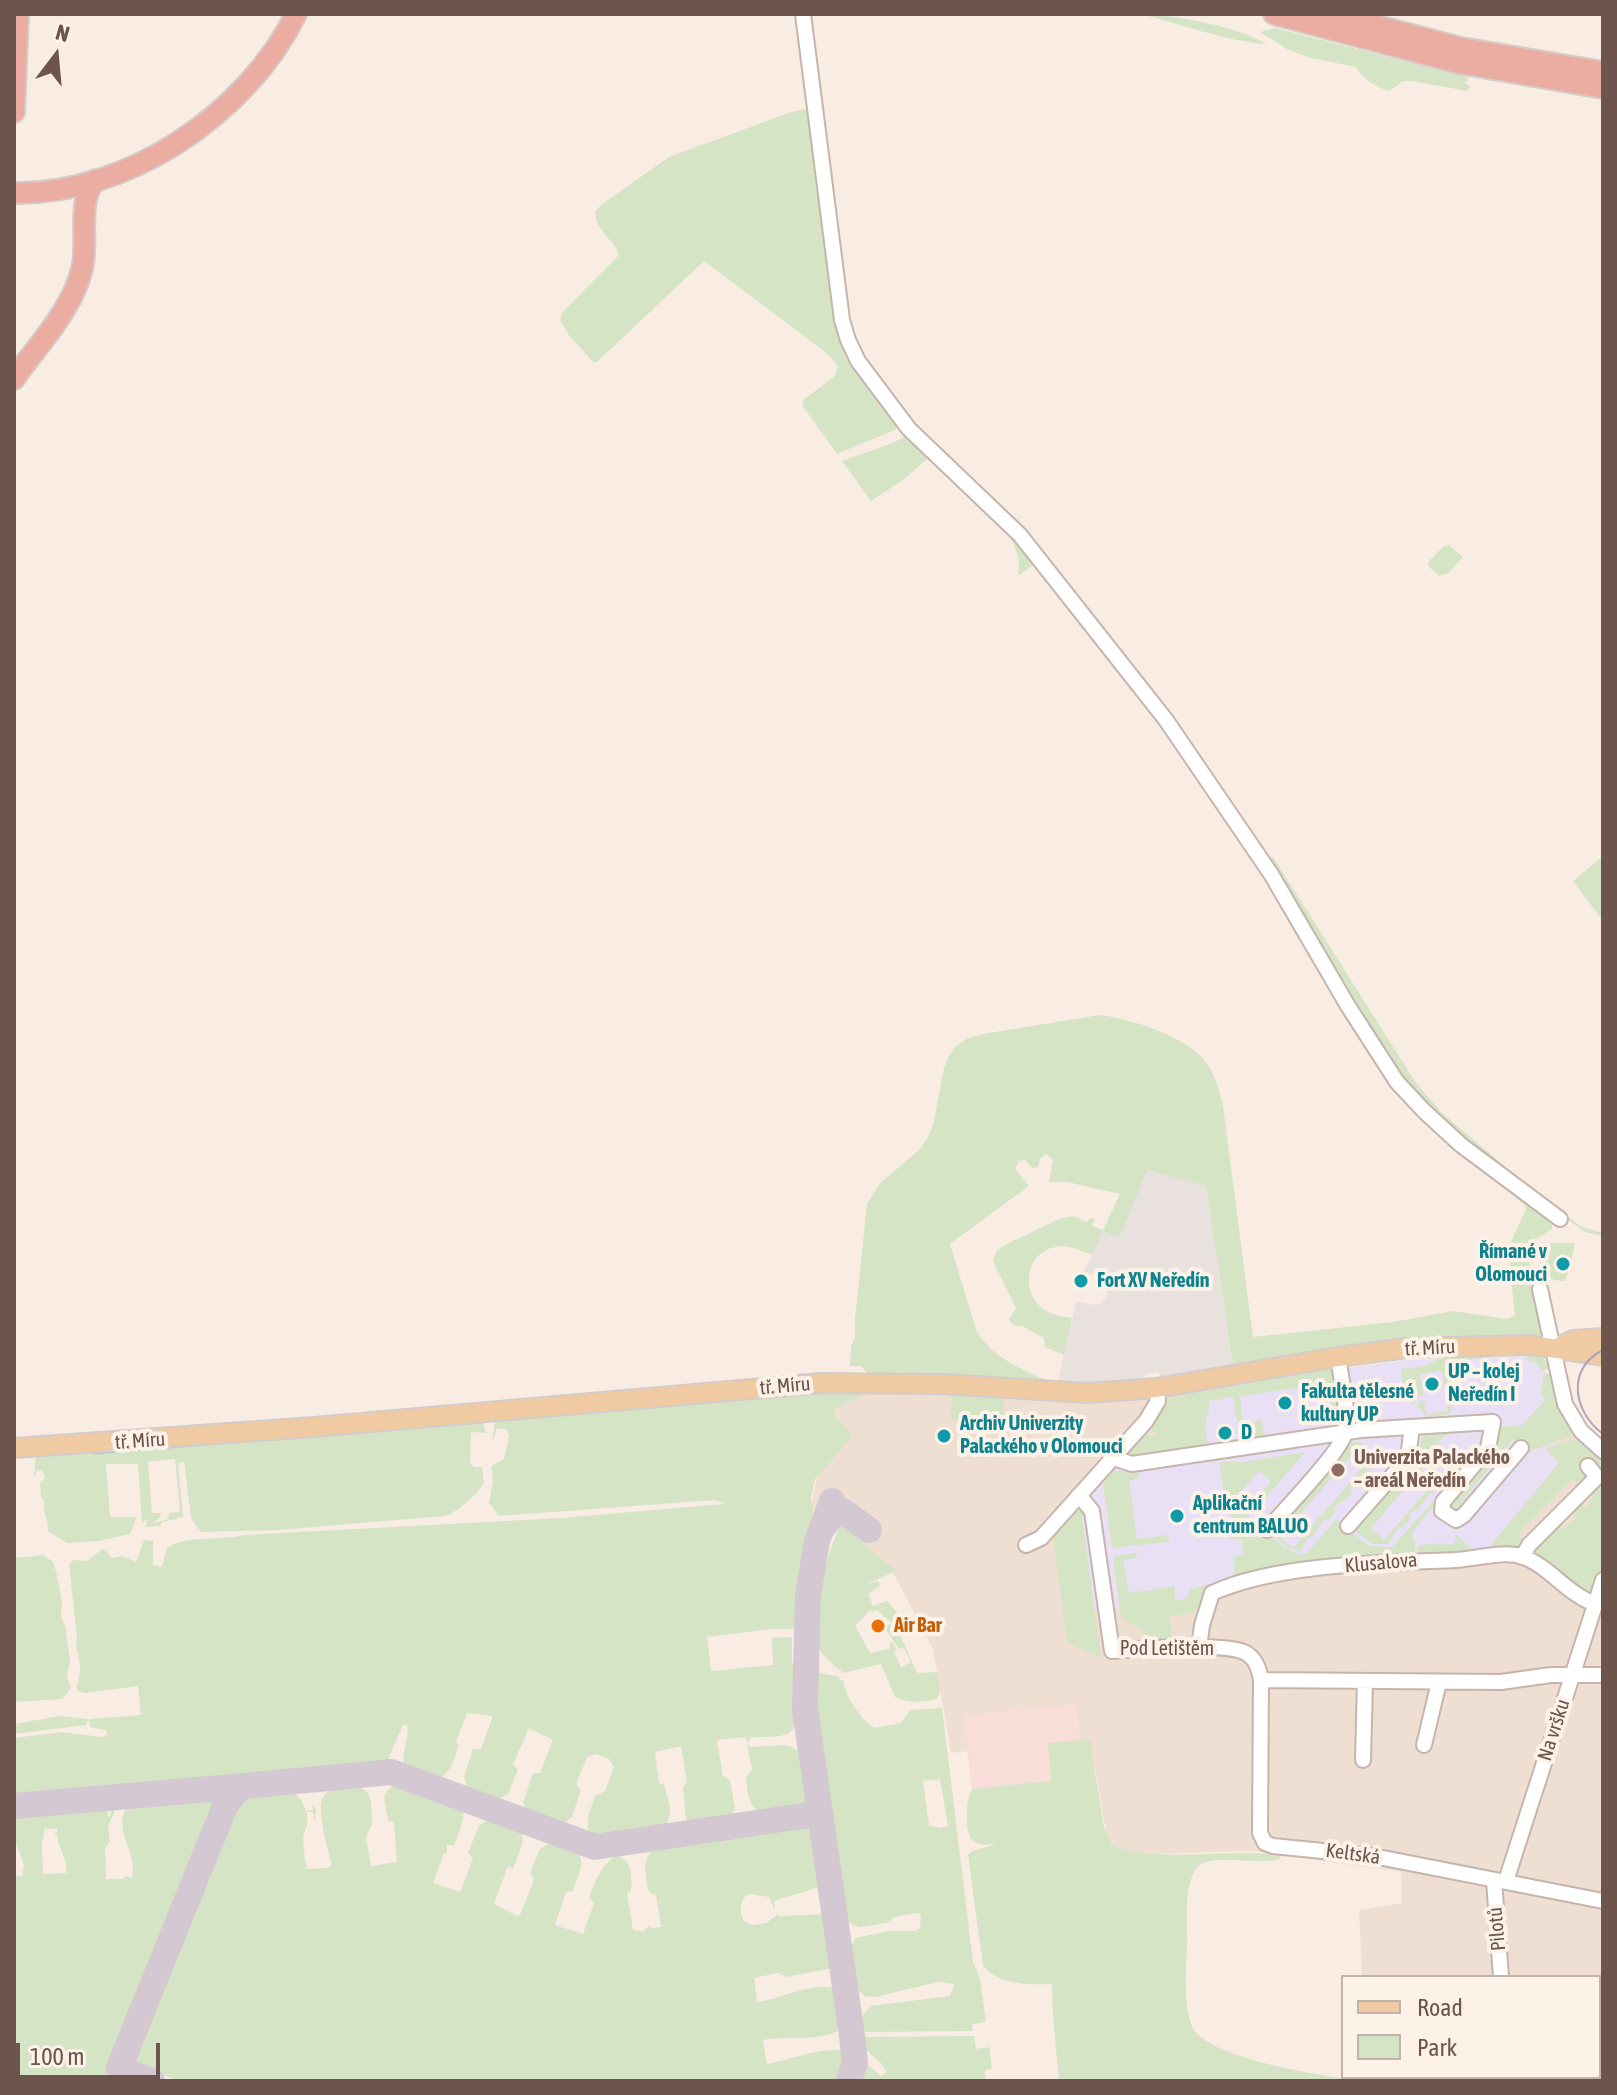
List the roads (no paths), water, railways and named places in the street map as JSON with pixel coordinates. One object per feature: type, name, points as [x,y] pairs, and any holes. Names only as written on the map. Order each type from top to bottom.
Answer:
[{"type":"highway","points":[[14,112],[18,14]]},
{"type":"highway","points":[[14,193],[45,192],[96,180],[161,152],[211,117],[257,72],[296,14]]},
{"type":"highway","points":[[1274,14],[1459,63],[1603,88]]},
{"type":"highway","points":[[1332,14],[1461,48],[1603,72]]},
{"type":"highway","points":[[14,379],[62,315],[78,283],[86,247],[86,195],[96,180]]},
{"type":"main road","name":"tř. Míru","points":[[1555,1349],[1573,1340],[1603,1338]]},
{"type":"main road","name":"tř. Míru","points":[[14,1448],[78,1446],[314,1427],[821,1383],[944,1384],[1088,1393],[1157,1388],[1407,1348],[1531,1345],[1603,1356]]},
{"type":"street","points":[[803,14],[842,320],[858,361],[917,438],[1020,535],[1166,720],[1271,874],[1348,1006],[1397,1082],[1461,1145],[1560,1219]]},
{"type":"street","points":[[1540,1289],[1567,1409],[1581,1431],[1603,1451]]},
{"type":"street","points":[[1267,1530],[1334,1451],[1345,1432],[1338,1357]]},
{"type":"street","points":[[1026,1545],[1041,1538],[1114,1458],[1157,1406],[1157,1388]]},
{"type":"street","points":[[1114,1458],[1132,1464],[1345,1432],[1493,1422],[1488,1448],[1443,1502],[1442,1511],[1456,1520],[1464,1515],[1521,1448]]},
{"type":"street","points":[[1348,1526],[1408,1458],[1412,1427]]},
{"type":"street","points":[[1592,1471],[1522,1557],[1578,1597],[1595,1604]]},
{"type":"street","name":"Pod Letištěm","points":[[1079,1495],[1092,1511],[1112,1651],[1228,1648],[1245,1652],[1255,1660],[1261,1680]]},
{"type":"street","name":"Klusalova","points":[[1199,1648],[1202,1625],[1215,1592],[1293,1571],[1424,1560],[1522,1557]]},
{"type":"street","name":"Na vršku","points":[[1500,1881],[1603,1580]]},
{"type":"street","points":[[1261,1680],[1501,1682],[1573,1674],[1603,1675]]},
{"type":"street","name":"Keltská","points":[[1261,1680],[1260,1829],[1265,1843],[1373,1856],[1603,1901]]},
{"type":"street","points":[[1363,1760],[1365,1681]]},
{"type":"street","points":[[1424,1745],[1439,1682]]},
{"type":"street","name":"Pilotů","points":[[1500,1881],[1501,1975]]},
{"type":"waterway","points":[[95,1453],[256,1440]]},
{"type":"tram line","points":[[1603,1350],[1583,1368],[1578,1390],[1585,1414],[1603,1434]]},
{"type":"place","name":"Římané v Olomouci","points":[[1563,1264]]},
{"type":"place","name":"Fort XV Neředín","points":[[1081,1281]]},
{"type":"place","name":"UP – kolej Neředín I","points":[[1432,1384]]},
{"type":"place","name":"Fakulta tělesné kultury UP","points":[[1285,1403]]},
{"type":"place","name":"D","points":[[1225,1433]]},
{"type":"place","name":"Archiv Univerzity Palackého v Olomouci","points":[[944,1436]]},
{"type":"place","name":"Univerzita Palackého – areál Neředín","points":[[1338,1470]]},
{"type":"place","name":"Aplikační centrum BALUO","points":[[1177,1516]]},
{"type":"place","name":"Air Bar","points":[[878,1626]]}]
